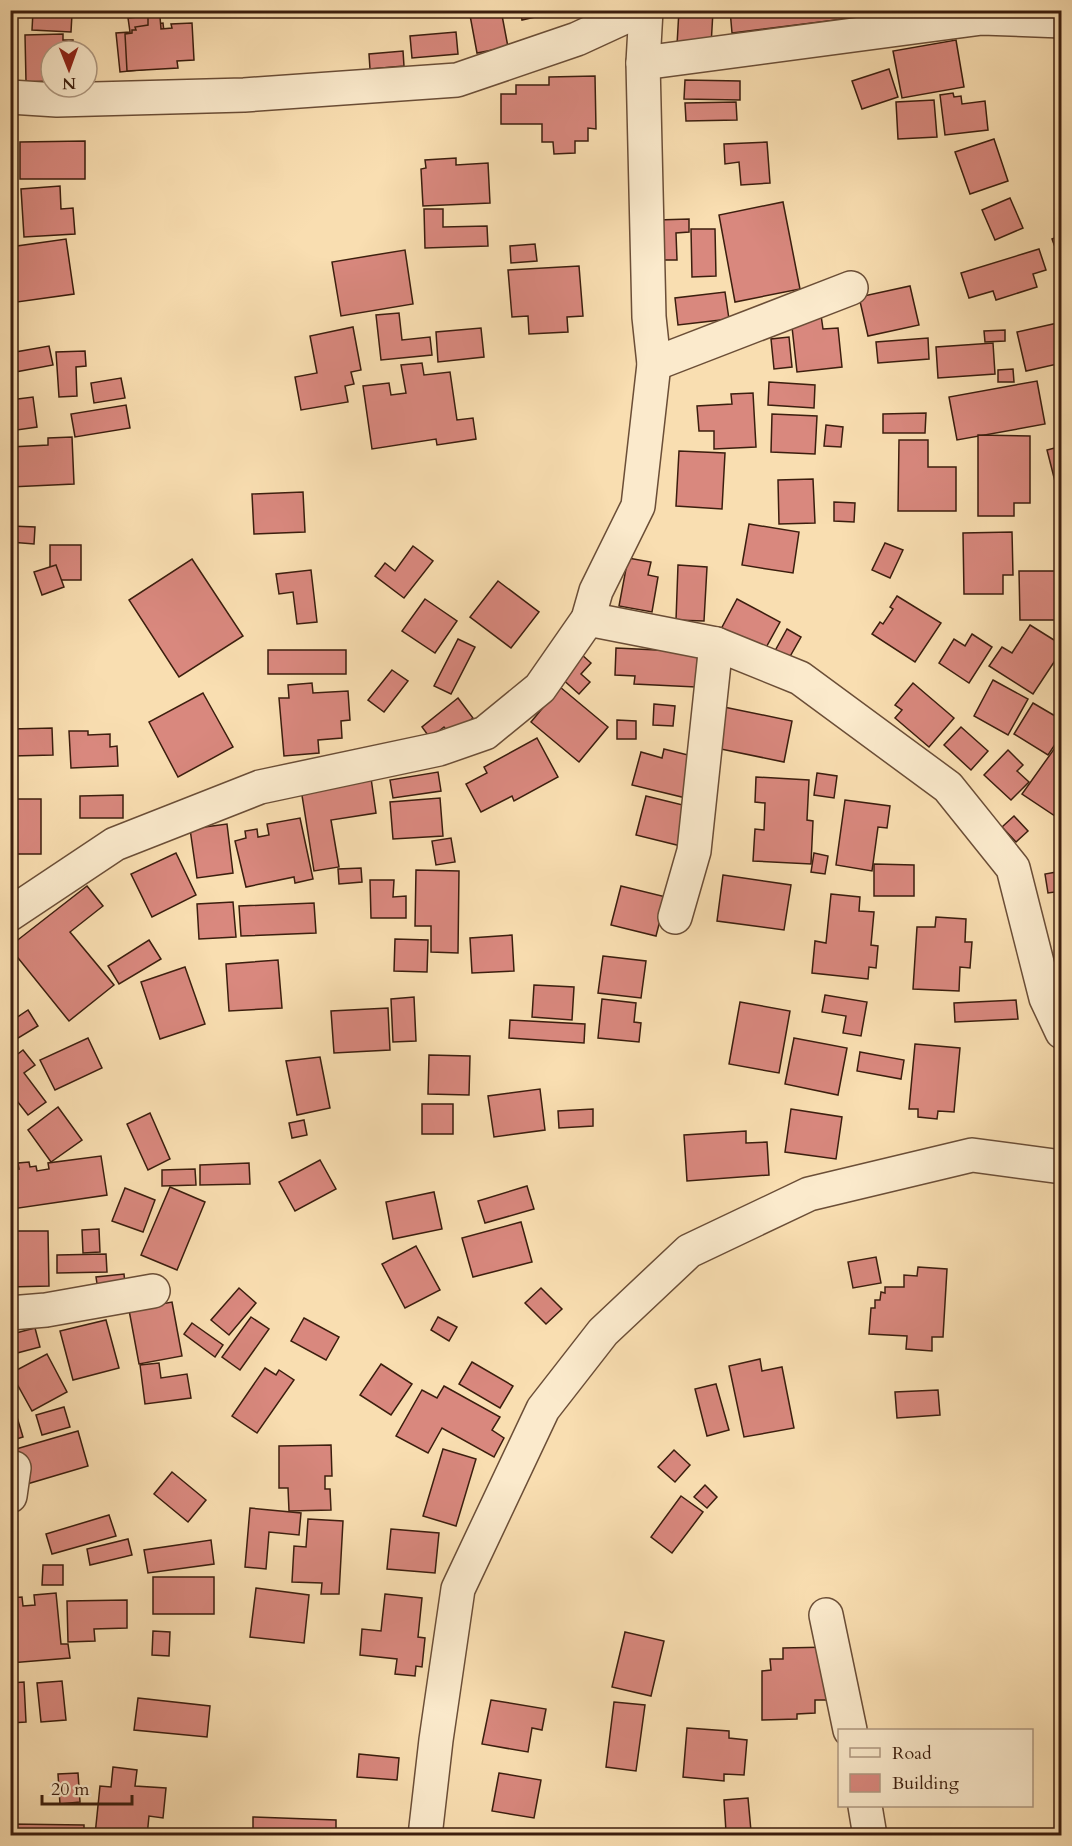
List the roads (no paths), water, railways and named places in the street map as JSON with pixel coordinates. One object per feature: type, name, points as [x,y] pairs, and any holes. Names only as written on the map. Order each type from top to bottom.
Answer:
[{"type":"street","points":[[10,97],[57,100],[244,95],[457,80],[577,39],[640,10]]},
{"type":"street","points":[[10,914],[115,844],[260,787],[439,749],[485,733],[540,688],[588,619],[596,591],[638,506],[654,364],[649,317],[644,63],[646,10]]},
{"type":"street","points":[[644,63],[982,18],[1062,21]]},
{"type":"street","points":[[654,364],[851,288]]},
{"type":"street","points":[[588,619],[716,644],[800,678],[948,787],[1013,868],[1046,998],[1062,1032]]},
{"type":"street","points":[[675,917],[694,850],[716,644]]},
{"type":"street","points":[[425,1836],[436,1740],[458,1589],[543,1409],[603,1332],[689,1251],[809,1194],[972,1155],[1062,1167]]},
{"type":"street","points":[[10,1313],[46,1310],[153,1292]]},
{"type":"street","points":[[826,1615],[850,1729]]},
{"type":"street","points":[[866,1807],[870,1836]]}]
